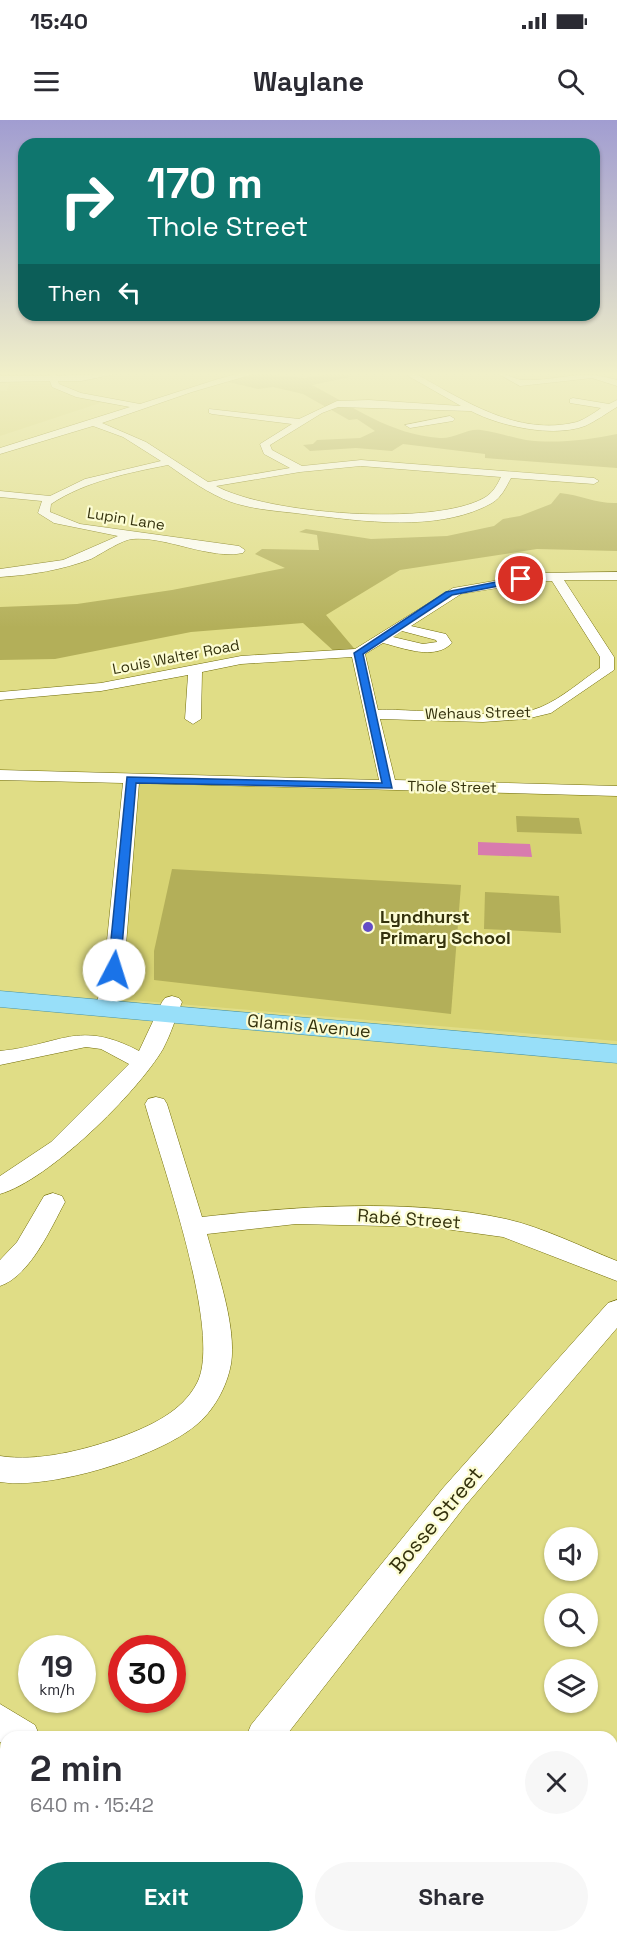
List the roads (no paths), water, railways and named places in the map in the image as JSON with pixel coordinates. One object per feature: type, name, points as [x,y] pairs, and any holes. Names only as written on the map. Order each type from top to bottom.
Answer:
[{"type":"main road","name":"Glamis Avenue","points":[[0,994],[170,1007],[611,1048]]},
{"type":"main road","name":"Glamis Avenue","points":[[0,999],[106,1003]]},
{"type":"street","points":[[163,458],[226,496],[256,505],[352,517],[406,520],[437,515],[489,500],[498,492],[508,474]]},
{"type":"street","points":[[280,458],[300,469]]},
{"type":"street","name":"Lupin Lane","points":[[170,462],[109,476],[50,500],[43,508],[44,513],[58,521],[129,535],[239,550]]},
{"type":"street","points":[[206,485],[300,469],[361,463],[594,481]]},
{"type":"street","points":[[0,495],[50,500]]},
{"type":"street","points":[[0,573],[40,569],[84,558],[129,535]]},
{"type":"street","points":[[388,786],[358,653],[383,639],[452,592],[555,576],[617,576]]},
{"type":"street","name":"Wehaus Street","points":[[372,715],[536,713],[546,710],[607,670],[606,657],[555,576]]},
{"type":"street","points":[[383,639],[428,648],[444,643],[441,637],[400,627]]},
{"type":"street","name":"Louis Walter Road","points":[[0,696],[92,689],[195,669],[277,657],[358,653]]},
{"type":"street","points":[[193,719],[195,669]]},
{"type":"street","name":"Thole Street","points":[[0,775],[617,791]]},
{"type":"street","points":[[106,1003],[114,970],[131,779]]},
{"type":"street","points":[[0,1186],[23,1176],[52,1156],[143,1062],[153,1047],[170,1007]]},
{"type":"street","points":[[0,1058],[29,1055],[88,1040],[100,1042],[143,1062]]},
{"type":"street","points":[[0,1468],[17,1472],[100,1457],[155,1436],[183,1419],[203,1399],[218,1362],[217,1342],[210,1299],[193,1227],[156,1104]]},
{"type":"street","points":[[0,1276],[26,1249],[53,1202]]},
{"type":"street","name":"Rabé Street","points":[[193,1227],[296,1215],[431,1218],[506,1228],[617,1270]]},
{"type":"street","name":"Bosse Street","points":[[268,1731],[454,1497],[617,1310]]},
{"type":"street","points":[[0,1721],[14,1731]]},
{"type":"place","name":"Lyndhurst Primary School","points":[[368,927]]}]
